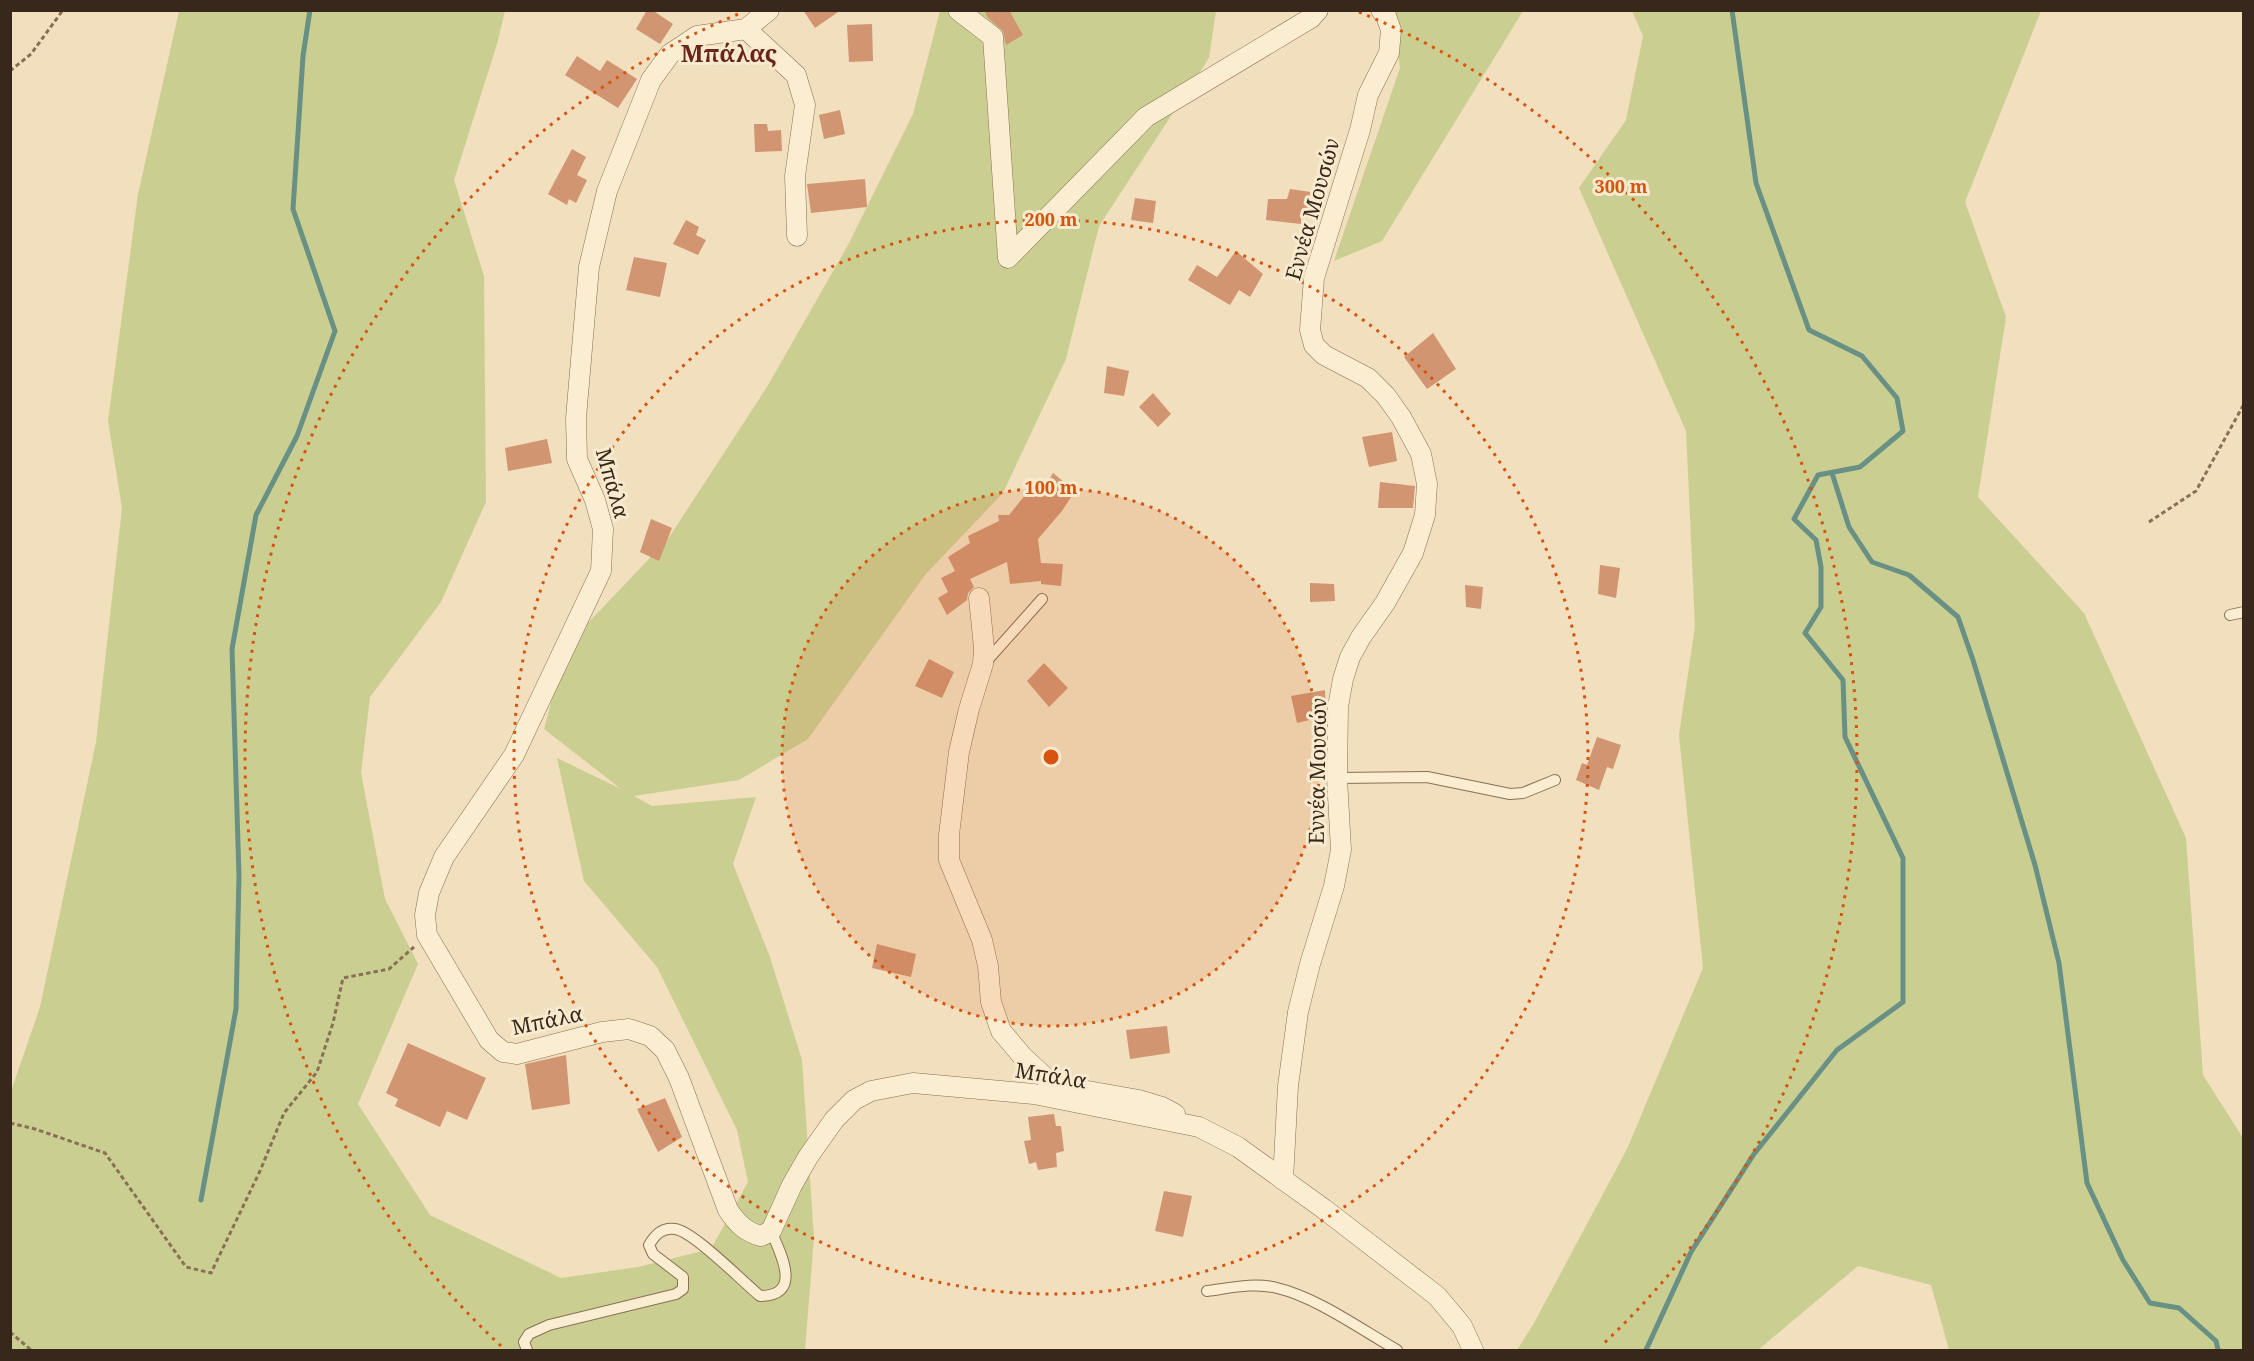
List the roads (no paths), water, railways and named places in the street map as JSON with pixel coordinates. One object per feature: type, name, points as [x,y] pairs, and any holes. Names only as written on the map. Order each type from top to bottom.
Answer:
[{"type":"street","points":[[769,10],[746,29],[796,75],[805,105],[795,176],[797,236]]},
{"type":"street","points":[[958,10],[993,37],[1008,258],[1146,117],[1311,18],[1318,10]]},
{"type":"street","name":"Εννέα Μουσών","points":[[1283,1180],[1288,1086],[1298,1012],[1334,886],[1341,850],[1337,778],[1338,707],[1343,679],[1350,657],[1361,637],[1385,603],[1413,554],[1425,515],[1427,484],[1421,454],[1401,417],[1386,396],[1368,378],[1324,355],[1314,345],[1310,330],[1314,278],[1360,130],[1368,94],[1389,53],[1391,30],[1381,10]]},
{"type":"street","name":"Μπάλα","points":[[746,29],[698,36],[670,54],[651,80],[607,191],[589,267],[576,418],[577,459],[603,529],[601,571],[514,755],[444,857],[429,893],[425,915],[427,935],[489,1040],[503,1052],[518,1054],[537,1051],[602,1032],[629,1029],[650,1036],[664,1050],[679,1078],[728,1210],[738,1225],[752,1234],[761,1236],[771,1231],[792,1185],[834,1120],[854,1100],[871,1091],[913,1083],[1034,1094],[1199,1127],[1238,1147],[1437,1296],[1462,1326],[1473,1350]]},
{"type":"street","points":[[978,598],[984,648],[983,664],[959,752],[949,835],[949,860],[982,940],[988,966],[991,1002],[1002,1031],[1024,1058],[1046,1078],[1065,1087],[1139,1100],[1162,1107],[1199,1127]]},
{"type":"lane","points":[[983,664],[1042,599]]},
{"type":"lane","points":[[2230,615],[2244,612]]},
{"type":"lane","points":[[1337,778],[1427,777],[1510,794],[1523,793],[1555,780]]},
{"type":"lane","points":[[527,1350],[524,1342],[530,1334],[549,1325],[676,1294],[683,1289],[683,1277],[653,1254],[649,1245],[662,1230],[676,1229],[690,1235],[760,1296],[772,1296],[784,1287],[786,1272],[771,1231]]},
{"type":"lane","points":[[1208,1291],[1247,1286],[1276,1287],[1304,1297],[1397,1350]]},
{"type":"waterway","points":[[201,1200],[236,1009],[239,876],[232,649],[256,515],[297,436],[335,331],[293,209],[303,56],[310,10]]},
{"type":"waterway","points":[[1646,1350],[1691,1252],[1754,1154],[1837,1050],[1903,1002],[1903,858],[1845,737],[1843,680],[1805,633],[1821,607],[1821,567],[1816,540],[1794,519],[1818,475],[1860,467],[1903,431],[1897,398],[1862,356],[1809,330],[1756,183],[1732,10]]},
{"type":"waterway","points":[[1832,473],[1849,527],[1872,562],[1909,575],[1958,617],[2035,865],[2059,963],[2087,1183],[2123,1260],[2150,1303],[2179,1308],[2216,1341],[2218,1350]]},
{"type":"district","name":"Μπάλας","points":[[729,52]]}]
